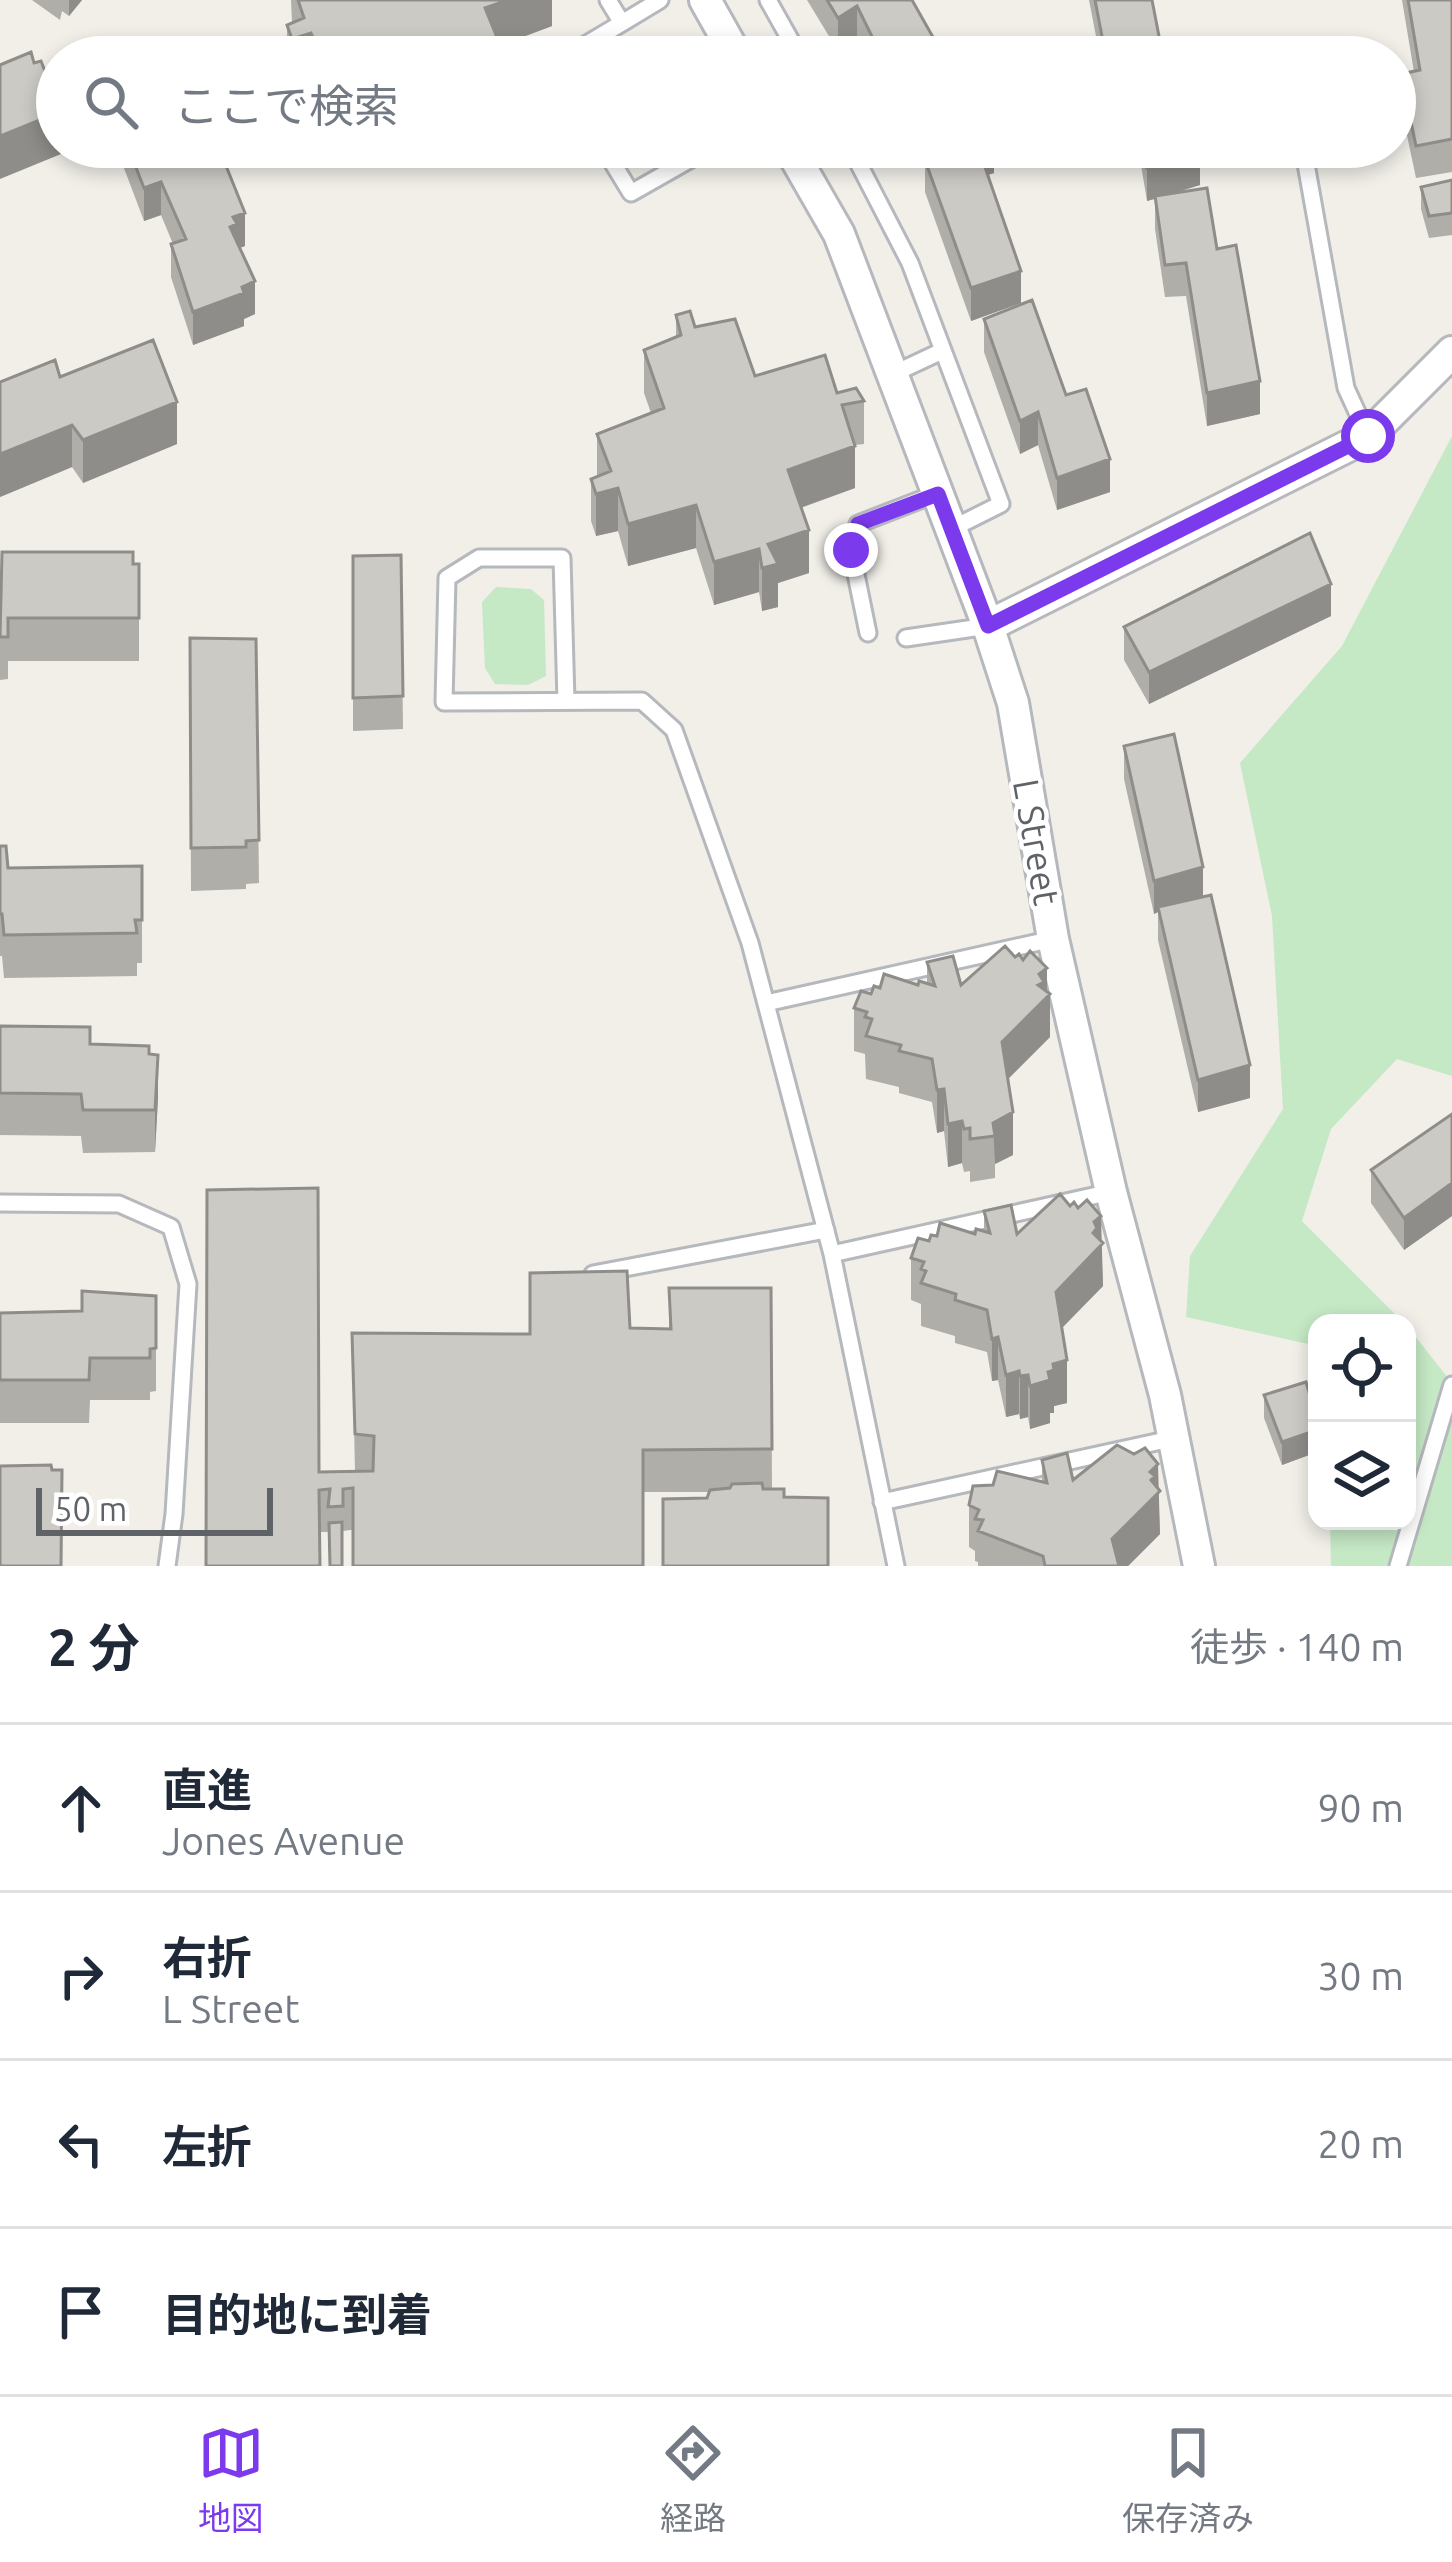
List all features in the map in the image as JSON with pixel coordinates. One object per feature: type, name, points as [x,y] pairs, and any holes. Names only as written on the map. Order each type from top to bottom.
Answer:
[{"type":"street","points":[[704,0],[725,36]]},
{"type":"street","name":"L Street","points":[[808,168],[893,374],[1013,703],[1053,939],[1174,1438],[1199,1566]]},
{"type":"street","points":[[988,626],[1368,436],[1452,352]]},
{"type":"lane","points":[[608,0],[622,22]]},
{"type":"lane","points":[[599,36],[660,0]]},
{"type":"lane","points":[[768,0],[788,36]]},
{"type":"lane","points":[[616,168],[631,193],[675,168]]},
{"type":"lane","points":[[861,168],[910,263],[1001,504],[951,529]]},
{"type":"lane","points":[[1307,168],[1346,388],[1368,436]]},
{"type":"lane","points":[[893,374],[942,351]]},
{"type":"lane","points":[[868,633],[851,550],[858,524],[938,494]]},
{"type":"lane","points":[[566,701],[562,558],[479,558],[447,578],[444,702],[642,701],[674,730],[750,943],[832,1254],[896,1566]]},
{"type":"lane","points":[[906,638],[988,626]]},
{"type":"lane","points":[[766,1004],[1053,939]]},
{"type":"lane","points":[[832,1254],[1111,1192]]},
{"type":"lane","points":[[0,1203],[119,1204],[171,1227],[188,1284],[167,1566]]},
{"type":"lane","points":[[571,1279],[826,1230]]},
{"type":"lane","points":[[1398,1566],[1452,1384]]},
{"type":"lane","points":[[882,1502],[1174,1438]]},
{"type":"green space","points":[[1452,436],[1452,1076],[1397,1059],[1331,1129],[1302,1221],[1395,1314],[1308,1314],[1308,1344],[1186,1317],[1190,1256],[1283,1109],[1272,916],[1240,763],[1342,646]]},
{"type":"green space","points":[[496,587],[531,589],[544,600],[546,676],[528,685],[495,684],[485,668],[482,602]]},
{"type":"green space","points":[[1416,1337],[1452,1383],[1452,1566],[1331,1566],[1330,1530],[1416,1530]]},
{"type":"building","points":[[298,0],[508,0],[485,8],[496,36],[291,36],[287,25],[304,18]]},
{"type":"building","points":[[827,0],[912,0],[932,36],[872,36],[857,6],[838,18]]},
{"type":"building","points":[[1095,0],[1152,0],[1159,36],[1102,36]]},
{"type":"building","points":[[1408,0],[1452,0],[1452,139],[1416,146],[1416,71],[1420,70]]},
{"type":"building","points":[[31,52],[36,62],[36,121],[0,136],[0,65]]},
{"type":"building","points":[[136,168],[227,168],[245,213],[233,217],[237,224],[230,227],[255,281],[242,287],[244,293],[193,312],[171,244],[186,239],[161,182],[144,188]]},
{"type":"building","points":[[928,168],[985,168],[1021,271],[971,288]]},
{"type":"building","points":[[1452,180],[1452,213],[1429,216],[1421,187]]},
{"type":"building","points":[[1207,188],[1217,249],[1236,245],[1260,381],[1207,393],[1186,263],[1165,265],[1155,196]]},
{"type":"building","points":[[1032,300],[1066,395],[1086,389],[1110,459],[1057,478],[1038,412],[1020,421],[984,319]]},
{"type":"building","points":[[690,311],[695,327],[735,319],[755,376],[825,355],[837,393],[856,388],[864,401],[842,405],[855,446],[788,470],[809,530],[768,544],[778,564],[762,568],[759,549],[714,562],[696,505],[628,524],[618,488],[596,494],[591,479],[611,471],[597,434],[664,408],[644,350],[681,335],[676,315]]},
{"type":"building","points":[[153,340],[177,402],[83,440],[72,425],[0,454],[0,382],[55,360],[60,377]]},
{"type":"building","points":[[1310,533],[1331,584],[1149,672],[1124,627]]},
{"type":"building","points":[[2,552],[133,552],[133,564],[139,564],[139,618],[8,618],[8,637],[0,637]]},
{"type":"building","points":[[401,555],[403,696],[353,698],[353,556]]},
{"type":"building","points":[[190,638],[256,639],[259,840],[246,841],[246,847],[191,848]]},
{"type":"building","points":[[1174,734],[1203,867],[1154,881],[1124,746]]},
{"type":"building","points":[[0,846],[6,846],[8,868],[142,866],[142,920],[135,920],[137,933],[4,935]]},
{"type":"building","points":[[1211,895],[1250,1065],[1198,1080],[1158,907]]},
{"type":"building","points":[[1005,946],[1023,960],[1030,951],[1047,968],[1039,974],[1044,982],[1038,985],[1050,994],[1002,1042],[1013,1112],[993,1123],[995,1136],[970,1139],[970,1128],[964,1129],[962,1121],[948,1124],[944,1089],[937,1090],[932,1059],[866,1036],[872,1019],[854,1008],[861,991],[871,994],[874,986],[880,988],[884,974],[935,986],[927,962],[953,956],[961,985]]},
{"type":"building","points":[[0,1026],[90,1027],[90,1044],[149,1046],[149,1054],[158,1055],[155,1110],[83,1110],[81,1094],[0,1093]]},
{"type":"building","points":[[1452,1114],[1452,1183],[1404,1218],[1371,1170]]},
{"type":"building","points":[[318,1188],[319,1472],[373,1471],[374,1436],[355,1434],[352,1333],[530,1334],[530,1273],[627,1271],[630,1328],[671,1329],[669,1288],[771,1288],[772,1449],[643,1450],[643,1566],[353,1566],[353,1488],[343,1489],[343,1506],[328,1507],[330,1489],[319,1490],[320,1566],[206,1566],[207,1190]]},
{"type":"building","points":[[1060,1194],[1078,1208],[1087,1200],[1101,1216],[1094,1222],[1093,1233],[1103,1243],[1056,1292],[1067,1360],[1053,1364],[1050,1380],[1030,1386],[1028,1375],[1020,1376],[1019,1371],[1006,1375],[987,1310],[921,1283],[924,1262],[911,1258],[918,1238],[929,1241],[931,1235],[937,1236],[940,1223],[975,1234],[976,1229],[990,1233],[984,1211],[1011,1205],[1017,1234]]},
{"type":"building","points":[[82,1291],[156,1296],[156,1348],[150,1349],[150,1358],[90,1358],[89,1380],[0,1380],[0,1313],[82,1311]]},
{"type":"building","points":[[1306,1382],[1308,1433],[1282,1442],[1264,1395]]},
{"type":"building","points":[[1117,1445],[1134,1454],[1145,1448],[1158,1464],[1150,1472],[1160,1491],[1112,1539],[1119,1566],[1045,1566],[1043,1556],[978,1531],[983,1520],[975,1519],[979,1510],[969,1505],[973,1486],[993,1485],[997,1471],[1047,1483],[1042,1460],[1067,1453],[1073,1480]]},
{"type":"building","points":[[51,1465],[52,1470],[62,1470],[61,1566],[0,1566],[0,1466]]},
{"type":"building","points":[[762,1483],[763,1489],[784,1489],[784,1497],[828,1498],[828,1566],[663,1566],[663,1499],[707,1498],[710,1490],[732,1484]]},
{"type":"building","points":[[342,1522],[342,1566],[330,1566],[329,1523]]},
{"type":"route","points":[[851,550],[858,524],[938,494],[988,626],[1368,436]]}]
